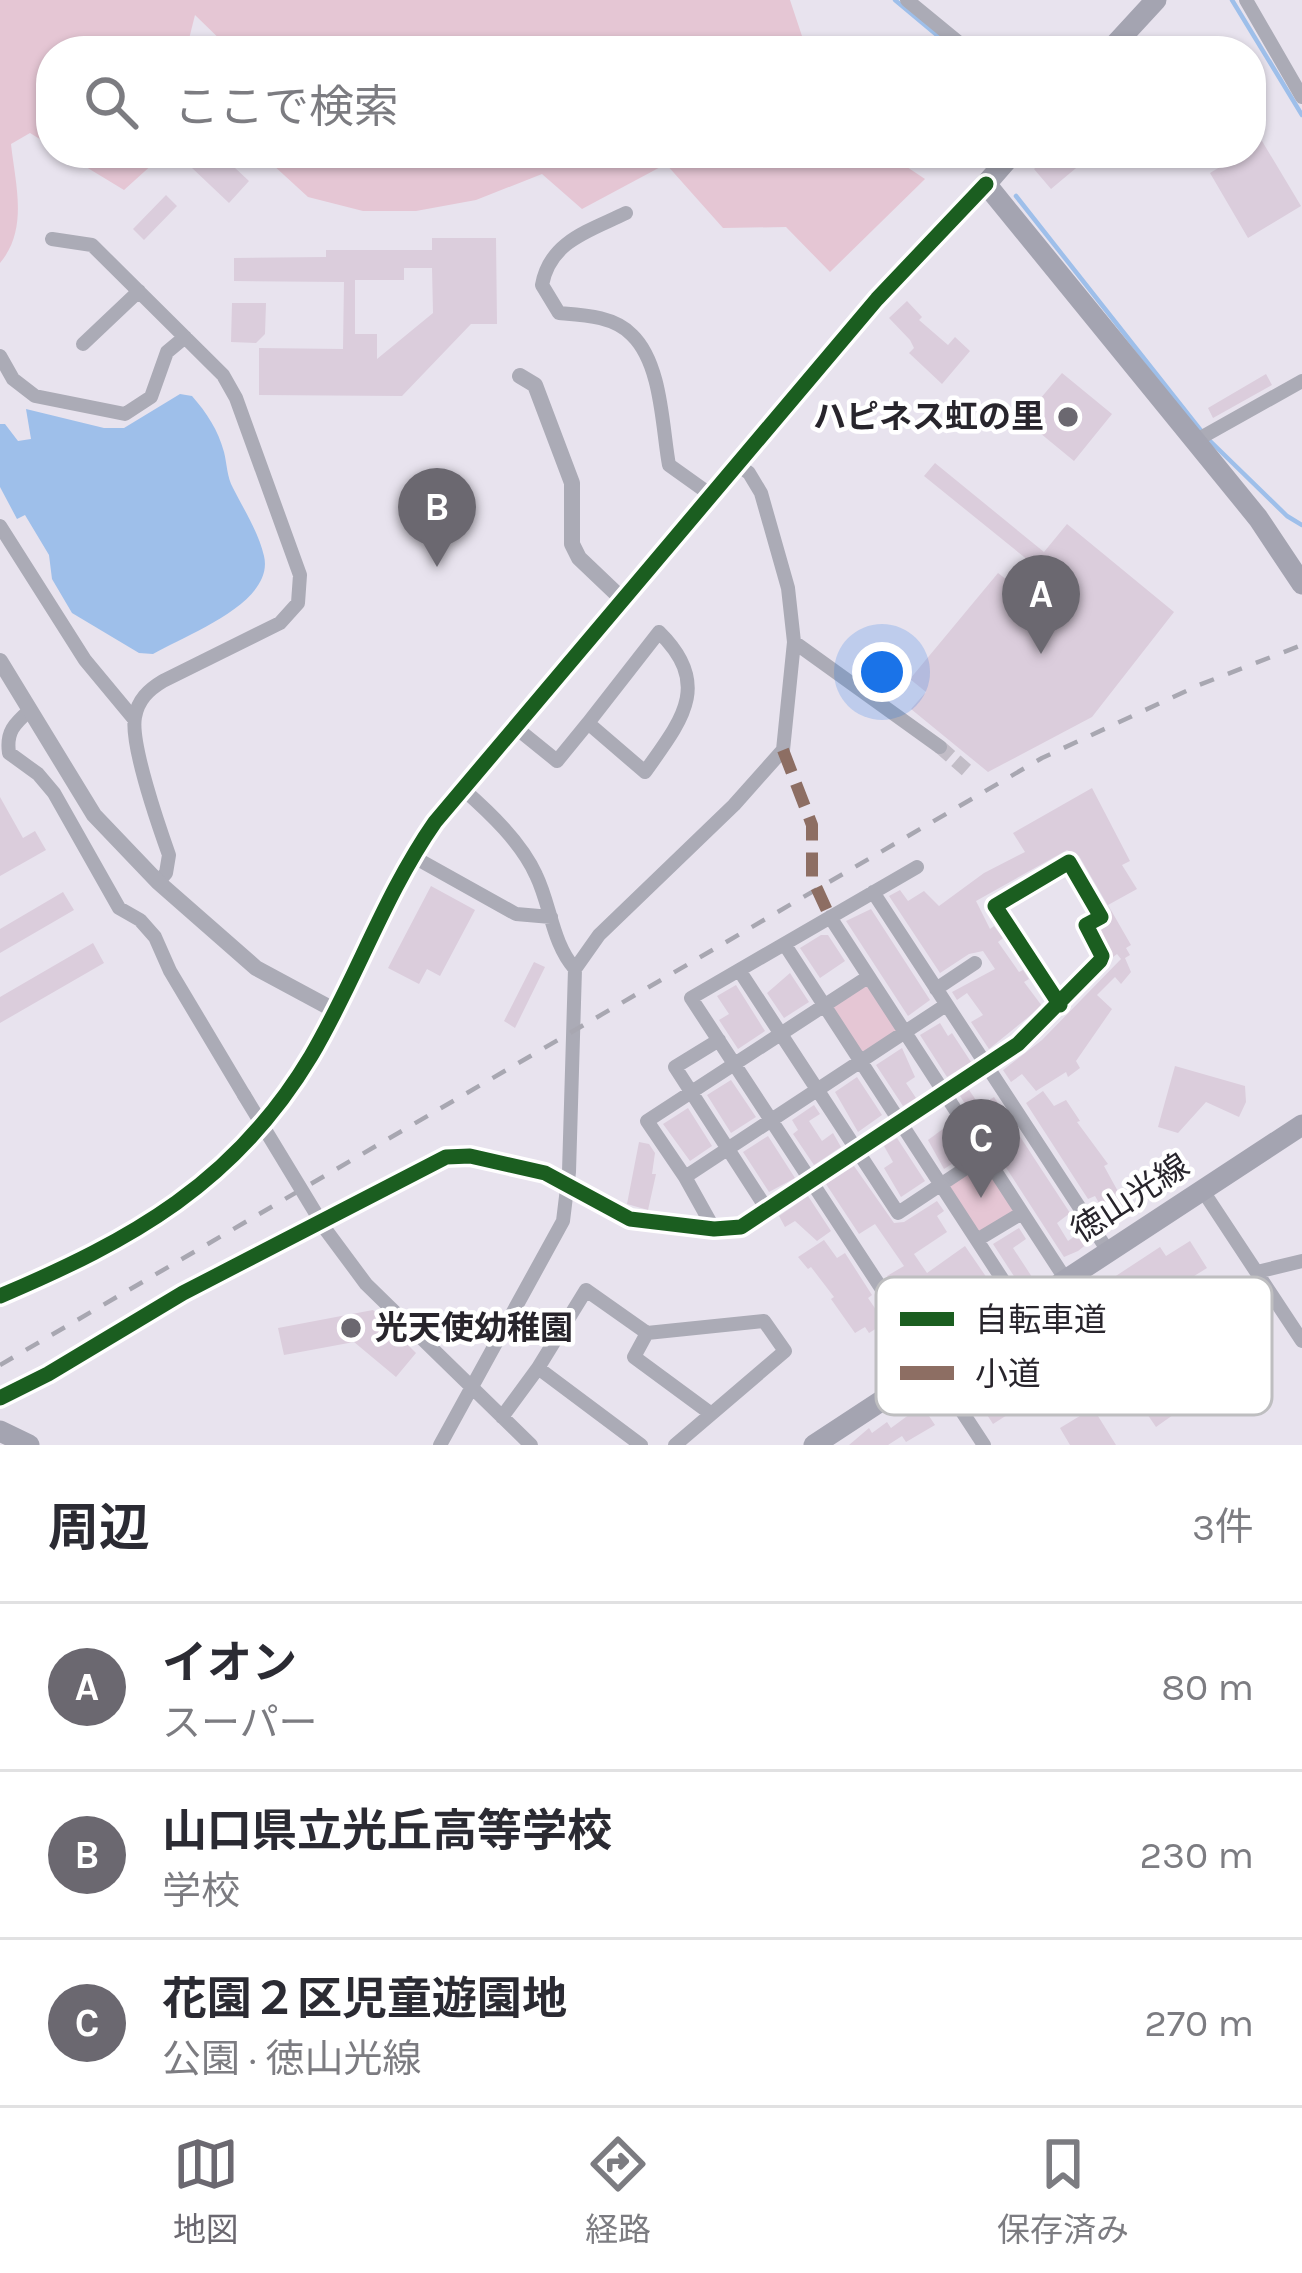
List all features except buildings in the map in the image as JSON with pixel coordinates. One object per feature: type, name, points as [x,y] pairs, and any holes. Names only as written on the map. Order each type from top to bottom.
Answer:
[{"type":"main road","points":[[1123,36],[1156,0]]},
{"type":"main road","points":[[1000,168],[986,184],[1277,542],[1302,584]]},
{"type":"main road","name":"徳山光線","points":[[1070,1277],[1302,1125]]},
{"type":"main road","name":"徳山光線","points":[[814,1445],[876,1404]]},
{"type":"main road","points":[[0,1431],[29,1445]]},
{"type":"street","points":[[907,0],[951,36]]},
{"type":"street","points":[[1246,0],[1298,79],[1302,98]]},
{"type":"street","points":[[0,1296],[125,1239],[191,1193],[247,1144],[281,1102],[334,1010],[412,856],[621,598],[877,299],[986,184]]},
{"type":"street","points":[[626,213],[565,242],[546,264],[542,285],[559,313],[600,317],[632,334],[650,367],[669,465],[711,495]]},
{"type":"street","points":[[52,239],[92,245],[223,375],[236,398],[300,575],[298,603],[280,623],[148,690],[134,719],[134,734],[169,855],[166,873],[158,882]]},
{"type":"street","points":[[83,344],[139,292]]},
{"type":"street","points":[[0,356],[13,379],[35,396],[125,414],[151,397],[166,352],[185,337]]},
{"type":"street","points":[[1195,441],[1302,378],[1298,367],[1302,364]]},
{"type":"street","points":[[520,376],[535,385],[572,483],[572,544],[579,558],[621,598]]},
{"type":"street","points":[[440,1445],[562,1221],[568,1184],[575,969],[599,935],[784,751],[794,642],[784,566],[761,493],[738,464]]},
{"type":"street","points":[[0,526],[85,660],[134,719]]},
{"type":"street","points":[[515,728],[557,761],[658,632],[682,655],[687,682],[683,718],[645,772],[588,723]]},
{"type":"street","points":[[794,642],[940,747]]},
{"type":"street","points":[[0,661],[94,815],[158,882],[256,968],[334,1010]]},
{"type":"street","points":[[30,710],[14,724],[7,739],[9,753],[54,793],[119,908],[140,920],[155,937],[317,1217],[366,1284],[531,1445]]},
{"type":"street","points":[[464,789],[519,847],[535,872],[567,960],[575,969]]},
{"type":"street","points":[[412,856],[516,914],[551,917]]},
{"type":"street","points":[[0,1398],[317,1217],[446,1157],[502,1161],[568,1184],[630,1219],[714,1229],[741,1227],[1018,1044],[1060,1005],[1100,961],[1102,956],[1086,925],[1101,916],[1069,862],[995,906],[1060,1005]]},
{"type":"street","points":[[876,1280],[692,998],[917,867]]},
{"type":"street","points":[[874,892],[1108,1251]]},
{"type":"street","points":[[830,917],[1064,1277]]},
{"type":"street","points":[[784,945],[1001,1277]]},
{"type":"street","points":[[936,988],[976,963]]},
{"type":"street","points":[[739,970],[898,1213],[984,1156]]},
{"type":"street","points":[[714,1229],[647,1121],[868,976]]},
{"type":"street","points":[[685,1177],[946,1005]]},
{"type":"street","points":[[718,1040],[675,1067],[768,1210]]},
{"type":"street","points":[[1203,1191],[1260,1277]]},
{"type":"street","points":[[977,1240],[1022,1213]]},
{"type":"street","points":[[1257,1273],[1302,1261]]},
{"type":"street","points":[[502,1417],[586,1289],[647,1333],[764,1321],[785,1351],[675,1445]]},
{"type":"street","points":[[1272,1296],[1302,1341]]},
{"type":"street","points":[[647,1333],[634,1357],[710,1413]]},
{"type":"street","points":[[538,1368],[641,1445]]},
{"type":"street","points":[[965,1415],[984,1445]]},
{"type":"shaded area","points":[[0,0],[790,0],[802,36],[217,36],[195,15],[190,36],[36,36],[36,137],[30,133],[11,144],[17,221],[15,236],[0,263]]},
{"type":"shaded area","points":[[88,168],[148,168],[124,190]]},
{"type":"shaded area","points":[[276,168],[659,168],[582,209],[542,174],[476,200],[416,211],[363,211],[308,197]]},
{"type":"shaded area","points":[[670,168],[908,168],[925,179],[830,272],[786,227],[723,228]]},
{"type":"shaded area","points":[[867,981],[898,1030],[862,1053],[830,1005]]},
{"type":"shaded area","points":[[982,1162],[1015,1213],[980,1235],[948,1184]]},
{"type":"water","points":[[180,394],[192,396],[215,429],[231,484],[261,547],[264,573],[243,602],[225,615],[153,654],[139,653],[72,613],[52,579],[49,555],[25,515],[17,519],[0,487],[0,424],[18,441],[31,439],[26,409],[104,428],[124,428]]},
{"type":"waterway","points":[[895,0],[938,36]]},
{"type":"waterway","points":[[1232,0],[1254,36]]},
{"type":"waterway","points":[[1266,56],[1302,115]]},
{"type":"waterway","points":[[1016,196],[1202,432]]},
{"type":"waterway","points":[[1209,440],[1302,525]]},
{"type":"tunnel","points":[[940,747],[971,774]]},
{"type":"railway","points":[[0,1365],[1042,758],[1199,685],[1302,645]]},
{"type":"marked path","points":[[783,750],[812,825],[812,878],[830,917]]},
{"type":"cycle path","points":[[0,1296],[136,1229],[214,1173],[249,1139],[311,1056],[400,879],[435,822],[877,299],[986,184]]},
{"type":"cycle path","points":[[0,1398],[183,1293],[446,1157],[470,1156],[545,1173],[630,1219],[714,1229],[741,1227],[1018,1044],[1100,961],[1102,956],[1086,925],[1101,917],[1069,862],[995,906],[1060,1005]]},
{"type":"place","name":"ハピネス虹の里","points":[[1068,417]]},
{"type":"place","name":"山口県立光丘高等学校","points":[[437,567]]},
{"type":"place","name":"イオン","points":[[1041,654]]},
{"type":"place","name":"花園２区児童遊園地","points":[[981,1198]]},
{"type":"place","name":"光天使幼稚園","points":[[351,1328]]}]
